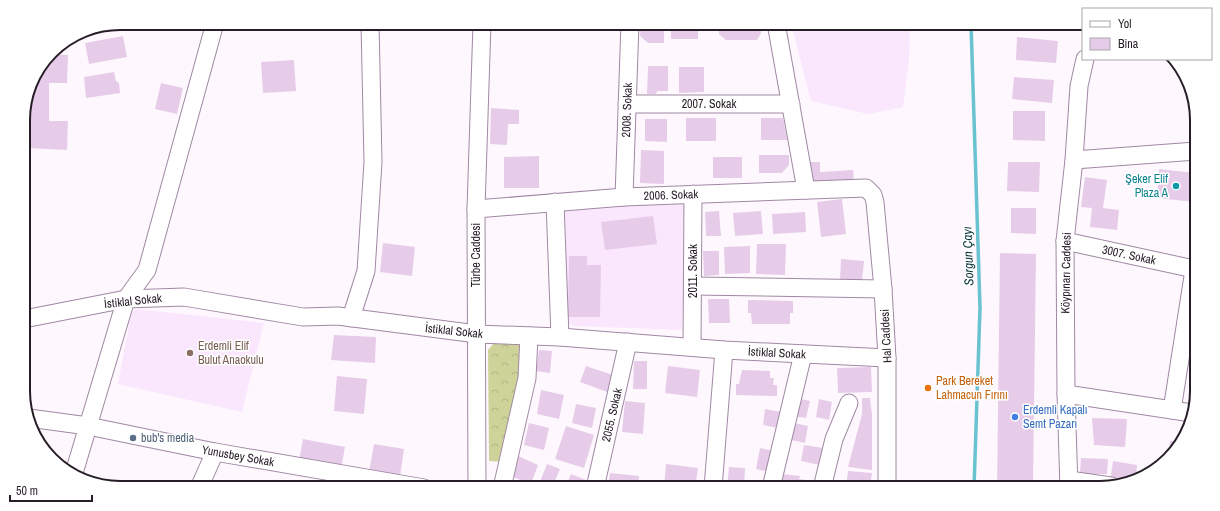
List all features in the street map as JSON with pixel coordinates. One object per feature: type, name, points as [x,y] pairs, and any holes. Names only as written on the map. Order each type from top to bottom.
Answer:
[{"type":"street","points":[[75,469],[126,300],[147,270],[213,30]]},
{"type":"street","points":[[351,318],[366,271],[374,162],[370,30]]},
{"type":"street","name":"Türbe Caddesi","points":[[477,481],[476,209],[482,30]]},
{"type":"street","name":"2008. Sokak","points":[[624,197],[630,30]]},
{"type":"street","points":[[777,30],[806,190]]},
{"type":"street","name":"Köypınarı Caddesi","points":[[1070,481],[1066,394],[1065,241],[1074,160],[1079,86],[1085,60]]},
{"type":"street","name":"2007. Sokak","points":[[627,104],[791,104]]},
{"type":"street","points":[[1074,160],[1190,151]]},
{"type":"street","name":"2006. Sokak","points":[[476,209],[624,197],[866,188]]},
{"type":"street","name":"Hal Caddesi","points":[[866,188],[873,195],[875,202],[883,288],[887,358],[887,481]]},
{"type":"street","name":"2011. Sokak","points":[[692,348],[693,194]]},
{"type":"street","points":[[556,202],[560,337]]},
{"type":"street","name":"3007. Sokak","points":[[1065,241],[1190,268]]},
{"type":"street","points":[[693,286],[883,288]]},
{"type":"street","points":[[1172,410],[1190,295]]},
{"type":"street","name":"İstiklal Sokak","points":[[30,318],[126,300],[184,297],[303,317],[338,316],[477,334],[560,337],[692,348],[887,358]]},
{"type":"street","points":[[504,481],[527,378],[529,336]]},
{"type":"street","name":"2055. Sokak","points":[[597,481],[628,342]]},
{"type":"street","points":[[714,481],[724,350]]},
{"type":"street","points":[[773,481],[803,354]]},
{"type":"street","points":[[1066,394],[1187,412]]},
{"type":"street","points":[[824,481],[834,439],[849,403]]},
{"type":"street","name":"Yunusbey Sokak","points":[[35,419],[88,426],[215,452],[383,481]]},
{"type":"street","points":[[202,481],[215,452]]},
{"type":"shaded area","points":[[793,30],[910,30],[909,59],[903,107],[868,114],[811,101]]},
{"type":"shaded area","points":[[678,198],[687,209],[682,330],[573,326],[566,321],[565,211]]},
{"type":"shaded area","name":"Erdemli Elif Bulut Anaokulu","points":[[137,309],[264,323],[242,412],[118,384],[131,313]]},
{"type":"green space","points":[[495,342],[524,344],[521,383],[504,462],[489,461],[488,350]]},
{"type":"building","points":[[640,30],[664,30],[664,43],[648,43],[640,36]]},
{"type":"building","points":[[671,30],[698,30],[698,39],[671,39]]},
{"type":"building","points":[[719,30],[761,30],[757,40],[726,40],[719,34]]},
{"type":"building","points":[[123,36],[127,57],[89,64],[85,43]]},
{"type":"building","points":[[1017,37],[1058,41],[1056,63],[1016,60]]},
{"type":"building","points":[[58,54],[68,55],[67,83],[49,83],[49,121],[68,121],[67,150],[30,148],[30,114],[33,97],[39,80]]},
{"type":"building","points":[[294,60],[296,91],[263,93],[261,62]]},
{"type":"building","points":[[648,66],[668,66],[668,91],[658,91],[655,94],[647,94]]},
{"type":"building","points":[[679,67],[704,67],[704,92],[679,93]]},
{"type":"building","points":[[114,72],[116,81],[119,83],[120,93],[86,98],[84,77]]},
{"type":"building","points":[[1014,77],[1054,80],[1052,103],[1012,99]]},
{"type":"building","points":[[161,83],[183,88],[177,114],[155,109]]},
{"type":"building","points":[[491,108],[519,110],[519,124],[508,124],[507,145],[490,144]]},
{"type":"building","points":[[1013,111],[1045,111],[1045,141],[1013,140]]},
{"type":"building","points":[[686,118],[716,118],[716,141],[686,141]]},
{"type":"building","points":[[761,118],[783,118],[787,140],[761,140]]},
{"type":"building","points":[[645,119],[667,119],[667,142],[645,141]]},
{"type":"building","points":[[641,150],[664,151],[664,184],[640,183]]},
{"type":"building","points":[[759,155],[789,155],[789,165],[782,173],[759,173]]},
{"type":"building","points":[[539,156],[539,188],[504,188],[504,157]]},
{"type":"building","points":[[713,157],[742,157],[742,178],[713,178]]},
{"type":"building","points":[[808,162],[820,162],[820,172],[853,170],[854,182],[810,185]]},
{"type":"building","points":[[1008,162],[1040,162],[1039,192],[1007,191]]},
{"type":"building","name":"Şeker Elif Plaza A","points":[[1159,169],[1190,172],[1190,201],[1157,198]]},
{"type":"building","points":[[1085,177],[1107,180],[1103,208],[1119,210],[1117,230],[1090,227],[1092,208],[1081,207]]},
{"type":"building","points":[[842,199],[846,234],[821,237],[817,202]]},
{"type":"building","points":[[1011,208],[1036,208],[1036,234],[1011,233]]},
{"type":"building","points":[[719,211],[721,236],[706,236],[705,212]]},
{"type":"building","points":[[761,211],[763,234],[735,236],[733,213]]},
{"type":"building","points":[[805,212],[806,232],[773,234],[772,214]]},
{"type":"building","points":[[653,216],[657,244],[605,250],[601,222]]},
{"type":"building","points":[[383,243],[415,247],[412,276],[380,272]]},
{"type":"building","points":[[757,244],[786,244],[785,275],[756,274]]},
{"type":"building","points":[[750,246],[750,273],[725,274],[724,247]]},
{"type":"building","points":[[703,251],[719,251],[719,275],[704,276]]},
{"type":"building","points":[[1000,253],[1036,254],[1033,481],[997,481]]},
{"type":"building","points":[[569,256],[587,256],[587,265],[601,265],[600,317],[568,317]]},
{"type":"building","points":[[841,259],[864,261],[862,282],[840,280]]},
{"type":"building","points":[[708,299],[729,299],[730,323],[709,323]]},
{"type":"building","points":[[748,300],[793,301],[793,313],[790,313],[790,324],[752,324],[751,313],[748,313]]},
{"type":"building","points":[[334,335],[376,337],[375,363],[331,360]]},
{"type":"building","points":[[539,350],[552,351],[550,373],[536,371]]},
{"type":"building","points":[[634,361],[647,361],[647,389],[633,389]]},
{"type":"building","points":[[586,366],[616,376],[610,393],[580,382]]},
{"type":"building","points":[[668,366],[700,370],[697,397],[665,393]]},
{"type":"building","points":[[871,367],[872,392],[838,393],[837,368]]},
{"type":"building","points":[[742,370],[770,371],[770,378],[774,378],[773,385],[777,385],[777,396],[736,395],[736,384],[739,384]]},
{"type":"building","points":[[337,376],[367,379],[364,414],[334,411]]},
{"type":"building","points":[[541,390],[564,395],[559,419],[537,414]]},
{"type":"building","points":[[796,398],[810,401],[806,418],[792,416]]},
{"type":"building","points":[[862,398],[870,398],[872,415],[872,470],[848,467],[862,414]]},
{"type":"building","points":[[819,399],[832,402],[829,420],[816,417]]},
{"type":"building","points":[[625,401],[645,403],[643,434],[622,432]]},
{"type":"building","points":[[576,404],[596,408],[592,428],[572,423]]},
{"type":"building","points":[[765,409],[781,412],[778,428],[763,425]]},
{"type":"building","points":[[1092,418],[1127,419],[1125,447],[1094,445]]},
{"type":"building","points":[[529,423],[549,428],[544,450],[524,445]]},
{"type":"building","points":[[794,423],[808,426],[805,443],[791,440]]},
{"type":"building","points":[[566,426],[594,435],[584,468],[555,459]]},
{"type":"building","points":[[303,439],[345,447],[341,469],[299,461]]},
{"type":"building","points":[[1170,441],[1174,441],[1171,446],[1169,448]]},
{"type":"building","points":[[374,444],[404,449],[400,477],[369,472]]},
{"type":"building","points":[[804,445],[823,448],[820,465],[801,461]]},
{"type":"building","points":[[760,448],[778,452],[774,473],[756,469]]},
{"type":"building","points":[[518,456],[538,465],[532,481],[523,481],[510,476]]},
{"type":"building","points":[[1081,458],[1108,459],[1107,474],[1080,474]]},
{"type":"building","points":[[1113,461],[1137,465],[1136,473],[1110,480]]},
{"type":"building","points":[[547,464],[560,469],[555,481],[540,481]]},
{"type":"building","points":[[666,464],[698,468],[696,481],[665,481]]},
{"type":"building","points":[[729,467],[745,468],[744,481],[728,481]]},
{"type":"building","points":[[848,471],[872,473],[871,481],[847,481]]},
{"type":"building","points":[[610,473],[639,476],[639,481],[609,481]]},
{"type":"building","points":[[571,474],[586,480],[586,481],[568,481]]},
{"type":"building","points":[[782,474],[800,476],[799,479],[814,481],[781,481]]},
{"type":"waterway","name":"Sorgun Çayı","points":[[971,30],[980,308],[974,481]]},
{"type":"place","name":"Şeker Elif Plaza A","points":[[1176,186]]},
{"type":"place","name":"Erdemli Elif Bulut Anaokulu","points":[[190,353]]},
{"type":"place","name":"Park Bereket Lahmacun Fırını","points":[[928,388]]},
{"type":"place","name":"Erdemli Kapalı Semt Pazarı","points":[[1015,417]]},
{"type":"place","name":"bub's media","points":[[133,438]]}]
